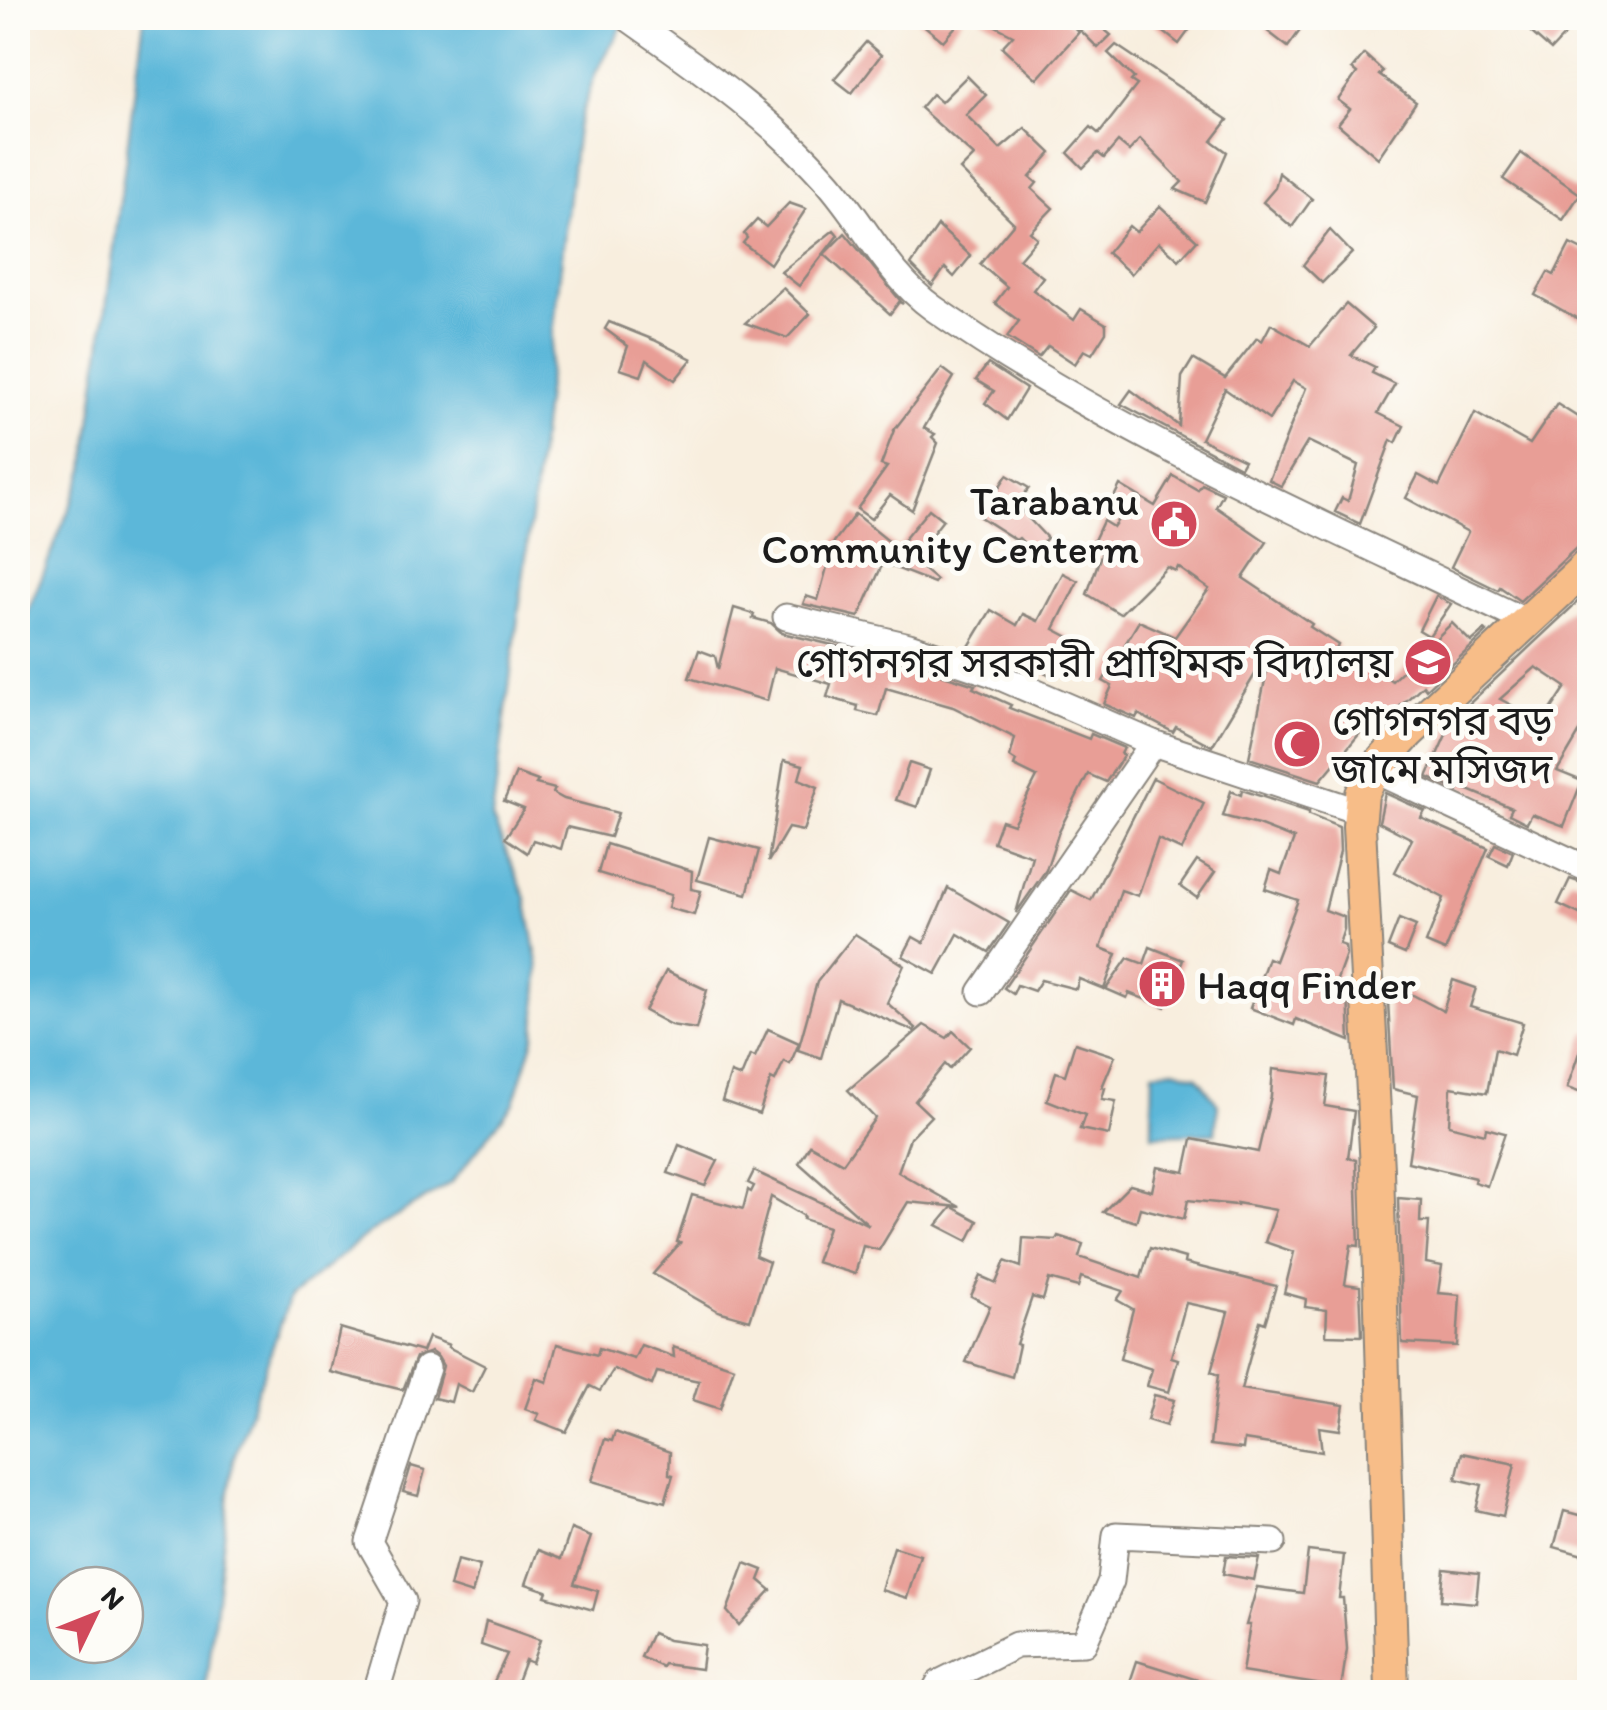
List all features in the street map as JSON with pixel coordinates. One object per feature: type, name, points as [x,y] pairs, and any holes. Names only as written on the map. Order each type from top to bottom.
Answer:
[{"type":"main road","points":[[1392,1692],[1377,1169],[1364,947],[1362,794],[1374,770],[1409,732],[1590,563]]},
{"type":"street","points":[[628,18],[718,82],[784,138],[828,181],[892,268],[929,305],[1049,382],[1178,452],[1527,622]]},
{"type":"street","points":[[786,617],[909,646],[993,674],[1154,743],[1360,812]]},
{"type":"street","points":[[981,992],[1154,743]]},
{"type":"street","points":[[1374,770],[1590,870]]},
{"type":"street","points":[[376,1692],[403,1601],[369,1542],[427,1368]]},
{"type":"street","points":[[934,1692],[939,1683],[1016,1645],[1084,1643],[1111,1581],[1116,1535],[1272,1542]]},
{"type":"water","points":[[144,18],[627,18],[596,72],[577,128],[492,818],[526,898],[539,968],[535,1035],[514,1103],[452,1182],[368,1234],[290,1297],[233,1460],[206,1692],[18,1692],[18,636],[85,469]]},
{"type":"water","points":[[1174,1069],[1197,1076],[1218,1104],[1215,1133],[1152,1135],[1153,1072]]},
{"type":"building","points":[[915,18],[963,18],[943,41]]},
{"type":"building","points":[[980,18],[1063,18],[1079,32],[1037,79],[1002,47],[1013,35]]},
{"type":"building","points":[[1090,18],[1111,35],[1098,48],[1079,29]]},
{"type":"building","points":[[1146,18],[1198,18],[1179,44]]},
{"type":"building","points":[[1275,18],[1309,18],[1288,47],[1266,30]]},
{"type":"building","points":[[1515,18],[1581,18],[1551,50]]},
{"type":"building","points":[[866,42],[881,55],[852,93],[834,79]]},
{"type":"building","points":[[1116,45],[1228,120],[1212,141],[1227,152],[1205,202],[1175,189],[1182,182],[1140,139],[1129,151],[1118,142],[1104,158],[1098,153],[1083,168],[1068,153],[1091,127],[1099,134],[1137,85],[1108,53]]},
{"type":"building","points":[[1364,54],[1383,71],[1379,75],[1416,102],[1378,158],[1338,124],[1350,109],[1338,100],[1357,73],[1352,69]]},
{"type":"building","points":[[967,76],[986,95],[966,115],[1000,149],[1025,128],[1051,153],[1030,177],[1037,183],[1032,189],[1053,208],[1030,232],[1037,238],[1019,259],[1043,277],[1033,290],[1074,320],[1081,309],[1106,324],[1106,332],[1092,354],[1084,350],[1075,364],[1048,346],[1039,357],[1007,337],[1019,321],[995,303],[1007,287],[980,264],[1014,223],[960,170],[974,156],[920,108],[932,94],[941,102]]},
{"type":"building","points":[[1521,153],[1580,194],[1563,220],[1503,179]]},
{"type":"building","points":[[1279,173],[1312,199],[1292,227],[1263,202],[1275,188]]},
{"type":"building","points":[[789,203],[806,209],[770,264],[743,243],[747,238],[744,234],[757,220],[766,227]]},
{"type":"building","points":[[1160,206],[1197,240],[1179,260],[1159,242],[1131,274],[1107,253],[1129,226],[1136,232]]},
{"type":"building","points":[[938,226],[971,256],[954,277],[945,268],[932,286],[911,265]]},
{"type":"building","points":[[834,230],[838,235],[799,286],[781,272]]},
{"type":"building","points":[[1330,230],[1352,253],[1322,283],[1303,265]]},
{"type":"building","points":[[845,233],[903,304],[899,302],[890,314],[824,254]]},
{"type":"building","points":[[1570,244],[1590,254],[1590,302],[1580,320],[1535,295],[1548,272],[1554,275]]},
{"type":"building","points":[[783,288],[810,314],[787,338],[745,323]]},
{"type":"building","points":[[1346,304],[1374,328],[1351,355],[1375,367],[1372,373],[1395,384],[1378,413],[1404,426],[1396,443],[1391,440],[1360,524],[1335,512],[1342,498],[1348,501],[1358,465],[1308,441],[1281,486],[1269,480],[1306,388],[1293,381],[1269,420],[1225,389],[1201,439],[1244,460],[1240,467],[1121,404],[1131,390],[1179,426],[1182,377],[1193,359],[1225,378],[1257,338],[1262,341],[1271,324],[1310,346]]},
{"type":"building","points":[[609,322],[692,359],[675,380],[647,360],[641,376],[620,369],[628,346],[605,329]]},
{"type":"building","points":[[988,364],[1026,389],[1007,420],[985,403],[994,391],[976,380]]},
{"type":"building","points":[[942,368],[954,377],[924,428],[935,434],[932,437],[938,443],[912,510],[890,495],[871,519],[857,509],[887,467],[881,465],[894,430]]},
{"type":"building","points":[[1557,404],[1590,425],[1590,544],[1576,548],[1520,601],[1500,587],[1498,590],[1451,567],[1468,532],[1406,498],[1418,475],[1439,486],[1475,413],[1530,444]]},
{"type":"building","points":[[1007,475],[1029,488],[1016,505],[1047,538],[1033,552],[1019,538],[1016,540],[980,517]]},
{"type":"building","points":[[1173,476],[1198,490],[1202,484],[1223,494],[1216,507],[1267,542],[1243,578],[1338,645],[1332,659],[1348,668],[1356,657],[1392,681],[1452,623],[1471,642],[1487,632],[1426,689],[1423,685],[1383,722],[1376,714],[1320,781],[1249,758],[1272,646],[1212,746],[1176,727],[1173,732],[1138,714],[1136,718],[1104,704],[1112,686],[1103,681],[1139,621],[1175,637],[1209,589],[1178,567],[1176,571],[1167,567],[1120,614],[1087,594],[1102,552],[1091,547],[1103,521],[1113,527],[1124,511],[1112,501],[1120,485],[1155,506]]},
{"type":"building","points":[[929,509],[943,520],[912,560],[936,580],[934,583],[883,563],[859,617],[803,604],[806,596],[818,600],[834,542],[855,514],[897,548]]},
{"type":"building","points":[[1063,573],[1078,581],[1054,629],[1069,637],[1050,675],[997,648],[992,657],[968,648],[991,610],[1017,625],[1023,614],[1038,621]]},
{"type":"building","points":[[1588,592],[1590,715],[1557,771],[1582,781],[1564,826],[1532,814],[1527,823],[1509,814],[1512,808],[1427,777],[1453,719]],"holes":[[[1536,667],[1566,687],[1543,722],[1500,699]]]},
{"type":"building","points":[[1436,596],[1451,604],[1429,636],[1419,630]]},
{"type":"building","points":[[734,608],[754,614],[753,618],[771,623],[782,633],[900,661],[975,685],[973,688],[1011,705],[1009,708],[1089,739],[1091,734],[1124,748],[1124,755],[1106,782],[1088,774],[1059,831],[1046,870],[1016,913],[1032,856],[993,842],[1001,820],[1013,824],[1037,777],[1014,766],[1016,761],[1010,757],[1015,738],[953,707],[886,688],[878,716],[827,697],[831,684],[775,668],[767,701],[689,678],[699,650],[715,656],[718,669]]},
{"type":"building","points":[[784,760],[803,765],[799,779],[818,787],[803,831],[788,828],[768,862]]},
{"type":"building","points":[[909,763],[930,770],[917,807],[896,800]]},
{"type":"building","points":[[516,773],[555,789],[553,793],[564,799],[618,813],[610,837],[567,827],[561,849],[533,840],[527,853],[505,838],[524,809],[504,801]]},
{"type":"building","points":[[1153,778],[1204,803],[1182,850],[1158,839],[1138,896],[1121,890],[1101,948],[1117,954],[1104,989],[1079,979],[1076,989],[1041,980],[1034,991],[1017,985],[1013,994],[1004,988],[1071,890],[1091,900]]},
{"type":"building","points":[[1242,790],[1309,812],[1339,827],[1340,851],[1325,910],[1344,917],[1339,944],[1345,946],[1346,955],[1334,988],[1348,994],[1350,1041],[1296,1019],[1294,1025],[1250,1008],[1268,958],[1275,961],[1298,900],[1265,889],[1271,870],[1281,874],[1294,839],[1223,816],[1231,791],[1241,795]]},
{"type":"building","points":[[1385,793],[1425,811],[1421,818],[1488,848],[1445,951],[1426,943],[1444,898],[1395,872],[1412,839],[1379,822]]},
{"type":"building","points":[[709,837],[759,850],[747,894],[697,880]]},
{"type":"building","points":[[606,844],[692,871],[691,889],[701,891],[694,915],[668,908],[671,895],[598,873]]},
{"type":"building","points":[[1495,844],[1513,852],[1508,865],[1489,856]]},
{"type":"building","points":[[1197,861],[1215,872],[1197,898],[1180,886]]},
{"type":"building","points":[[1570,879],[1590,886],[1590,919],[1558,904]]},
{"type":"building","points":[[948,888],[1009,923],[989,952],[958,934],[936,974],[903,956],[913,937],[924,943]]},
{"type":"building","points":[[1399,919],[1416,926],[1405,954],[1388,947]]},
{"type":"building","points":[[855,934],[904,965],[887,1003],[916,1028],[914,1031],[838,999],[821,1058],[798,1050],[817,982]]},
{"type":"building","points":[[1150,947],[1183,960],[1165,1007],[1106,989],[1128,958],[1144,964]]},
{"type":"building","points":[[666,971],[707,990],[696,1029],[671,1025],[645,1011]]},
{"type":"building","points":[[1453,980],[1476,988],[1470,1007],[1523,1023],[1513,1055],[1495,1049],[1487,1093],[1451,1087],[1449,1125],[1485,1134],[1486,1128],[1505,1133],[1487,1186],[1474,1182],[1475,1178],[1408,1162],[1418,1095],[1393,1089],[1388,1001],[1396,986],[1443,1011]]},
{"type":"building","points":[[924,1025],[947,1038],[953,1031],[970,1047],[950,1069],[945,1064],[915,1101],[931,1116],[910,1138],[898,1172],[960,1207],[908,1202],[879,1250],[863,1246],[855,1274],[816,1262],[828,1227],[803,1219],[804,1216],[771,1197],[755,1256],[769,1262],[750,1320],[718,1311],[653,1274],[680,1243],[677,1242],[692,1195],[743,1209],[748,1190],[751,1192],[754,1186],[748,1183],[754,1171],[869,1225],[799,1163],[810,1145],[843,1163],[875,1118],[848,1090]]},
{"type":"building","points":[[768,1029],[799,1043],[790,1064],[784,1061],[775,1081],[771,1079],[759,1114],[722,1101],[731,1073],[741,1077]]},
{"type":"building","points":[[1586,1032],[1590,1033],[1590,1096],[1567,1088]]},
{"type":"building","points":[[1075,1043],[1115,1056],[1102,1087],[1102,1099],[1116,1101],[1109,1135],[1080,1129],[1085,1115],[1047,1100],[1056,1072],[1065,1075]]},
{"type":"building","points":[[1273,1069],[1329,1076],[1325,1106],[1354,1111],[1348,1158],[1356,1160],[1359,1246],[1351,1245],[1345,1284],[1360,1286],[1362,1336],[1326,1335],[1327,1310],[1305,1307],[1306,1299],[1284,1293],[1294,1252],[1265,1242],[1276,1210],[1188,1200],[1184,1219],[1140,1208],[1136,1222],[1103,1212],[1130,1185],[1152,1191],[1157,1167],[1185,1172],[1192,1139],[1258,1152]]},
{"type":"building","points":[[679,1145],[718,1161],[705,1186],[668,1173]]},
{"type":"building","points":[[1398,1198],[1421,1200],[1420,1222],[1429,1222],[1426,1263],[1442,1266],[1438,1293],[1460,1295],[1457,1346],[1402,1343]]},
{"type":"building","points":[[952,1207],[978,1221],[968,1241],[937,1225]]},
{"type":"building","points":[[1058,1236],[1083,1244],[1079,1257],[1141,1278],[1150,1248],[1185,1258],[1184,1263],[1276,1286],[1265,1323],[1260,1321],[1241,1389],[1344,1405],[1340,1430],[1319,1427],[1322,1452],[1244,1440],[1243,1449],[1210,1445],[1218,1375],[1211,1372],[1228,1312],[1186,1303],[1171,1357],[1178,1359],[1169,1392],[1147,1386],[1152,1369],[1120,1359],[1133,1309],[1117,1300],[1123,1291],[1081,1277],[1078,1287],[1049,1279],[1043,1300],[1032,1297],[1016,1344],[1019,1345],[1012,1377],[966,1362],[990,1306],[971,1296],[980,1276],[996,1283],[1005,1261],[1021,1267],[1023,1238],[1056,1240]]},
{"type":"building","points":[[340,1328],[422,1352],[428,1337],[485,1366],[472,1392],[456,1384],[451,1402],[434,1398],[443,1366],[431,1352],[416,1357],[403,1390],[330,1372]]},
{"type":"building","points":[[557,1344],[597,1355],[599,1348],[634,1359],[641,1345],[674,1357],[673,1347],[734,1367],[720,1409],[693,1400],[699,1381],[657,1372],[652,1385],[614,1369],[600,1391],[590,1386],[566,1432],[536,1420],[539,1414],[525,1409],[536,1378],[547,1382]]},
{"type":"building","points":[[1154,1395],[1174,1400],[1166,1426],[1147,1420]]},
{"type":"building","points":[[615,1432],[670,1452],[669,1474],[673,1475],[665,1502],[592,1481],[605,1439],[612,1441]]},
{"type":"building","points":[[1462,1453],[1515,1464],[1503,1516],[1476,1510],[1482,1485],[1456,1479]]},
{"type":"building","points":[[411,1466],[425,1470],[418,1496],[403,1492]]},
{"type":"building","points":[[1564,1511],[1590,1518],[1590,1557],[1554,1547]]},
{"type":"building","points":[[571,1529],[591,1537],[574,1584],[598,1591],[593,1610],[545,1596],[547,1591],[526,1584],[538,1550],[561,1559]]},
{"type":"building","points":[[894,1547],[920,1555],[907,1598],[881,1590]]},
{"type":"building","points":[[1308,1551],[1344,1555],[1339,1598],[1343,1598],[1347,1649],[1341,1688],[1242,1672],[1250,1625],[1246,1625],[1257,1587],[1303,1593]]},
{"type":"building","points":[[1226,1556],[1259,1558],[1254,1580],[1223,1574]]},
{"type":"building","points":[[457,1560],[480,1566],[472,1594],[450,1587]]},
{"type":"building","points":[[745,1563],[763,1570],[759,1580],[771,1590],[739,1625],[727,1611]]},
{"type":"building","points":[[1444,1569],[1479,1573],[1476,1603],[1441,1600]]},
{"type":"building","points":[[486,1621],[540,1640],[532,1663],[525,1660],[513,1692],[489,1692],[507,1654],[481,1645]]},
{"type":"building","points":[[652,1633],[668,1640],[704,1645],[701,1669],[664,1664],[662,1667],[641,1657]]},
{"type":"building","points":[[1137,1661],[1217,1686],[1216,1692],[1143,1692],[1128,1688]]},
{"type":"place","name":"Tarabanu Community Centerm","points":[[1174,524]]},
{"type":"place","name":"গোগনগর সরকারী প্রাথিমক বিদ্যালয়","points":[[1428,662]]},
{"type":"place","name":"গোগনগর বড় জামে মসিজদ","points":[[1297,744]]},
{"type":"place","name":"Haqq Finder","points":[[1162,984]]}]
